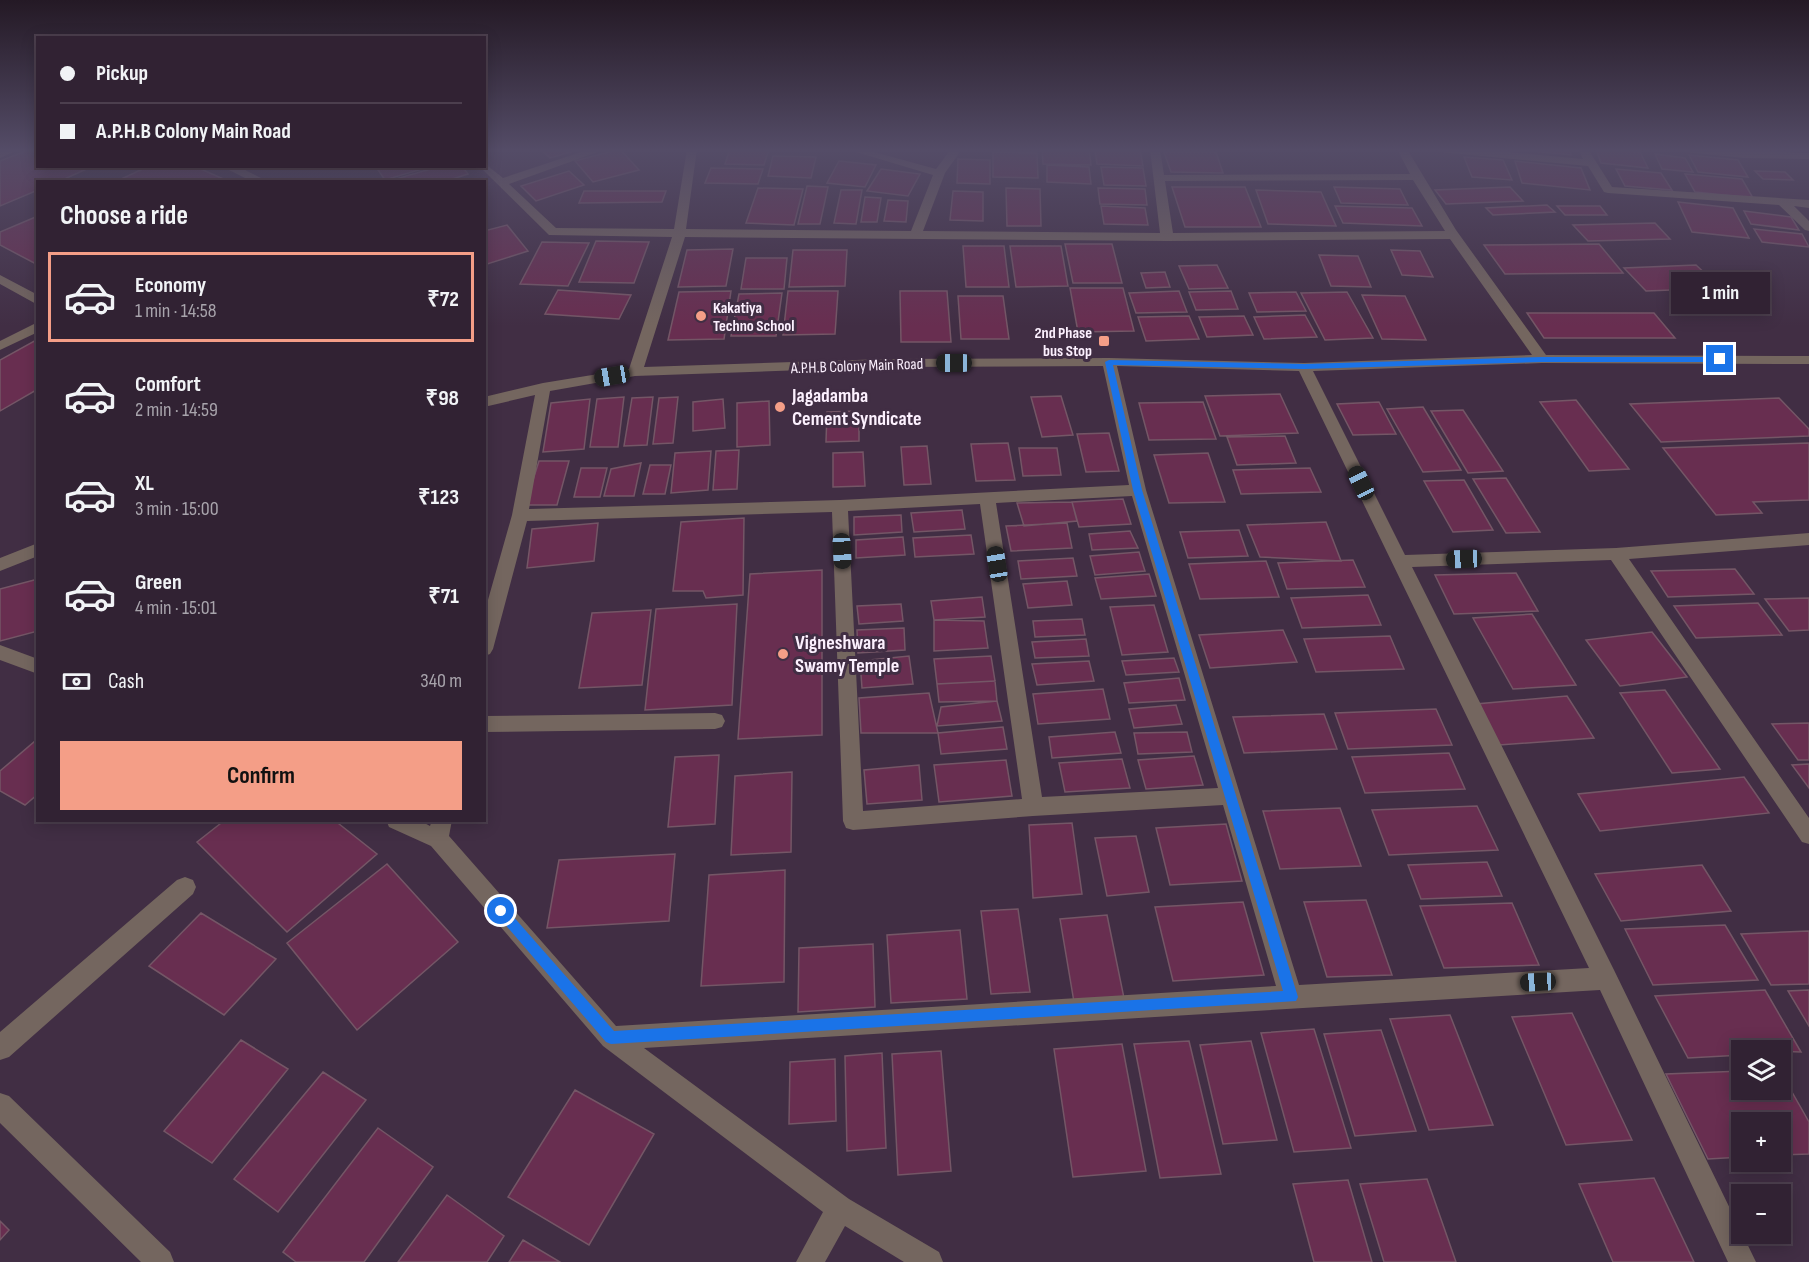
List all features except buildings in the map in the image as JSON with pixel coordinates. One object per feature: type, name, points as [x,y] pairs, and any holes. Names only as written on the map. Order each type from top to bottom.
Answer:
[{"type":"street","points":[[527,208],[553,232],[679,235],[1167,237],[1454,235]]},
{"type":"street","points":[[635,372],[679,235],[683,208]]},
{"type":"street","points":[[916,235],[926,208]]},
{"type":"street","points":[[1163,208],[1167,237]]},
{"type":"street","points":[[1436,208],[1542,359]]},
{"type":"street","points":[[1788,208],[1809,227]]},
{"type":"street","points":[[0,279],[36,300]]},
{"type":"street","points":[[0,346],[36,327]]},
{"type":"street","name":"A.P.H.B Colony Main Road","points":[[486,402],[543,388],[635,372],[887,363],[1109,362],[1304,367],[1542,359],[1809,360]]},
{"type":"street","points":[[1109,362],[1138,490],[1229,796],[1292,997]]},
{"type":"street","points":[[1304,367],[1606,978],[1742,1262]]},
{"type":"street","points":[[486,642],[520,515],[543,388]]},
{"type":"street","points":[[520,515],[840,506],[1138,490]]},
{"type":"street","points":[[987,498],[1034,807]]},
{"type":"street","points":[[840,506],[854,821],[1034,807],[1229,796]]},
{"type":"street","points":[[1398,561],[1616,554],[1809,539]]},
{"type":"street","points":[[0,565],[36,550]]},
{"type":"street","points":[[1616,554],[1809,835]]},
{"type":"street","points":[[0,652],[36,666]]},
{"type":"street","points":[[486,724],[715,721]]},
{"type":"street","points":[[405,822],[440,830],[611,1038],[840,1208],[929,1262]]},
{"type":"street","points":[[0,1048],[185,887]]},
{"type":"street","points":[[611,1038],[1606,978]]},
{"type":"street","points":[[0,1106],[160,1262]]},
{"type":"street","points":[[810,1262],[840,1208]]},
{"type":"place","name":"Kakatiya Techno School","points":[[701,316]]},
{"type":"place","name":"2nd Phase bus Stop","points":[[1104,341]]},
{"type":"place","name":"Jagadamba Cement Syndicate","points":[[780,407]]},
{"type":"place","name":"Vigneshwara Swamy Temple","points":[[783,654]]},
{"type":"route","points":[[501,911],[611,1038],[1292,997],[1229,796],[1138,490],[1109,362],[1304,367],[1542,359],[1720,359]]}]
